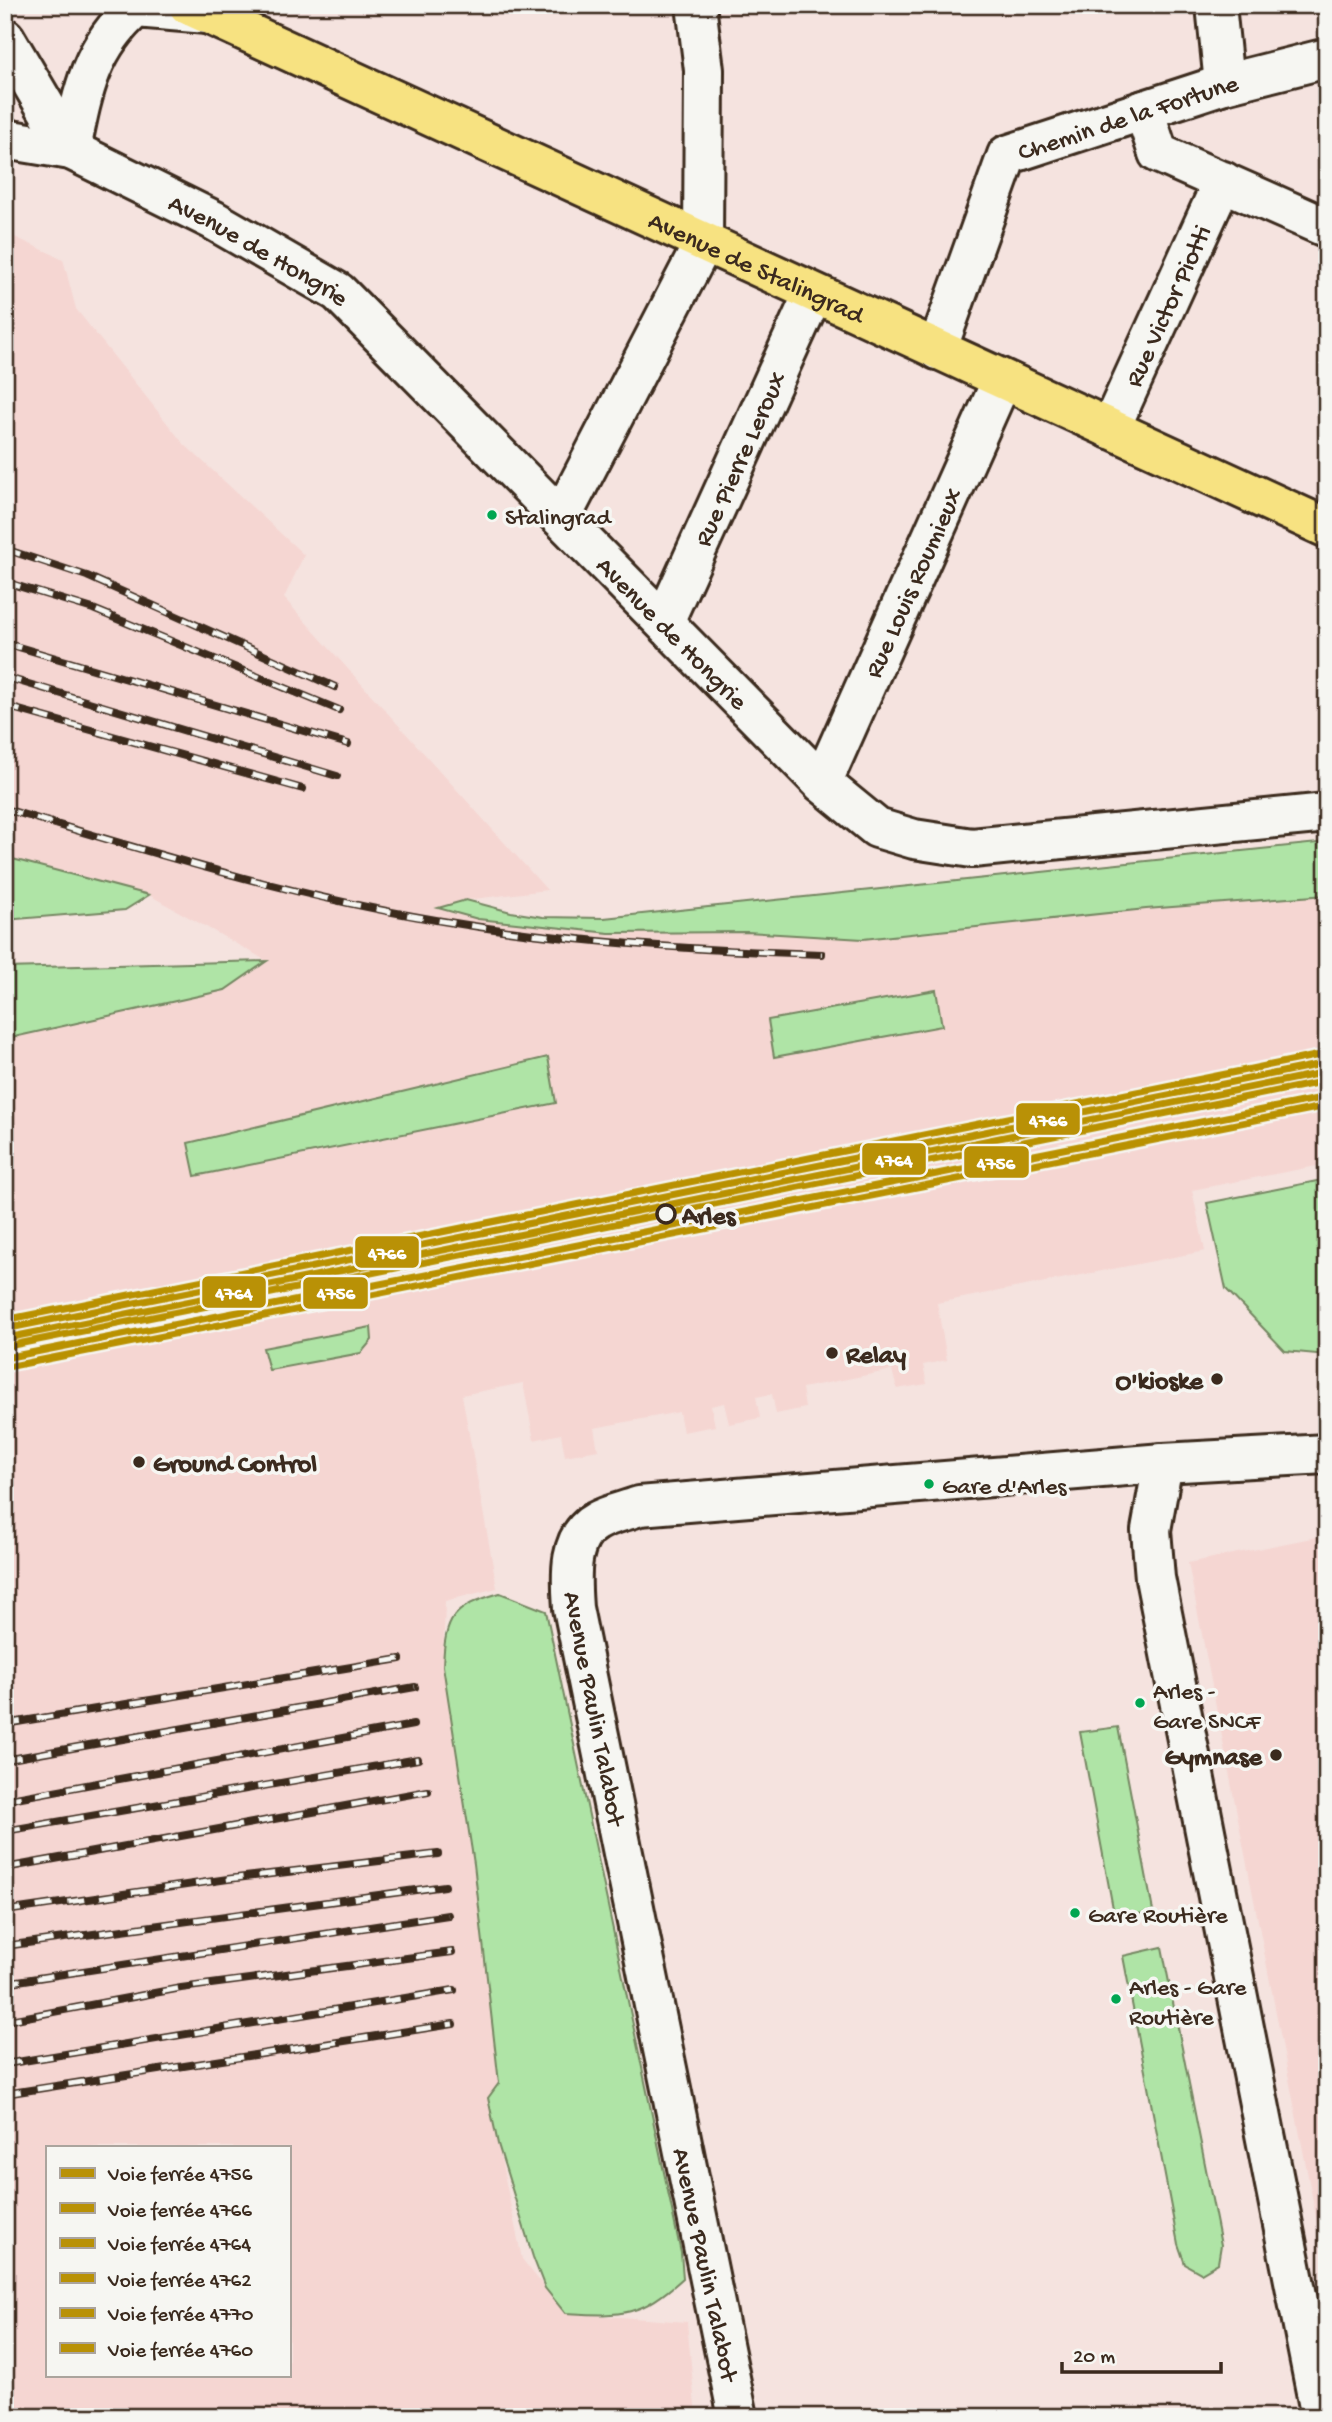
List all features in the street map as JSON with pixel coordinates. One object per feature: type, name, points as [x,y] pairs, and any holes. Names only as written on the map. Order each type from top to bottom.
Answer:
[{"type":"main road","name":"Avenue de Stalingrad","points":[[197,9],[703,244],[1327,528]]},
{"type":"street","points":[[561,518],[703,244],[704,70],[696,5]]},
{"type":"street","points":[[1216,5],[1224,84]]},
{"type":"street","points":[[71,150],[84,82],[114,26],[136,8],[197,9]]},
{"type":"street","points":[[5,38],[71,150]]},
{"type":"street","name":"Chemin de la Fortune","points":[[937,351],[1006,155],[1224,84],[1327,58]]},
{"type":"street","points":[[1144,110],[1158,153],[1327,228]]},
{"type":"street","name":"Avenue de Hongrie","points":[[5,139],[71,150],[213,220],[338,292],[822,783],[877,828],[914,839],[972,848],[1327,813]]},
{"type":"street","name":"Rue Victor Piotti","points":[[1110,429],[1223,181]]},
{"type":"street","name":"Rue Pierre Leroux","points":[[664,622],[813,294]]},
{"type":"street","name":"Rue Louis Roumieux","points":[[822,783],[1002,380]]},
{"type":"street","name":"Avenue Paulin Talabot","points":[[738,2417],[573,1608],[571,1583],[574,1549],[595,1521],[639,1506],[1163,1464],[1327,1454]]},
{"type":"street","points":[[1163,1464],[1151,1530],[1155,1578],[1321,2417]]},
{"type":"shaded area","points":[[5,181],[12,182],[6,233],[63,259],[76,309],[183,443],[304,555],[284,598],[547,890],[466,900],[439,908],[478,919],[609,933],[747,932],[863,939],[1146,909],[1327,895],[1327,1164],[1192,1190],[1205,1251],[937,1303],[947,1360],[923,1365],[927,1384],[897,1389],[892,1370],[802,1388],[805,1408],[776,1414],[772,1394],[756,1397],[760,1418],[729,1424],[724,1403],[711,1406],[715,1426],[683,1432],[679,1412],[594,1428],[598,1450],[565,1456],[561,1434],[534,1440],[523,1383],[462,1395],[497,1588],[445,1601],[443,1666],[484,1939],[499,2083],[488,2098],[522,2259],[565,2313],[687,2322],[696,2417],[5,2417],[5,1039],[225,990],[267,961],[149,895],[5,857]]},
{"type":"shaded area","name":"Gymnase","points":[[1327,1535],[1327,2220],[1317,2222],[1188,1563]]},
{"type":"green space","points":[[1327,842],[1327,895],[1146,909],[863,939],[747,932],[609,933],[478,919],[438,908],[466,900],[543,917],[604,918]]},
{"type":"green space","points":[[5,857],[149,895],[125,910],[5,920]]},
{"type":"green space","points":[[267,961],[225,990],[5,1039],[5,968]]},
{"type":"green space","points":[[936,990],[942,1026],[774,1057],[768,1020]]},
{"type":"green space","points":[[548,1057],[556,1103],[195,1176],[188,1143]]},
{"type":"green space","points":[[1327,1179],[1327,1355],[1285,1351],[1226,1289],[1207,1203]]},
{"type":"green space","points":[[371,1327],[372,1340],[361,1353],[269,1370],[263,1348]]},
{"type":"green space","points":[[500,1593],[546,1611],[681,2253],[683,2278],[654,2301],[629,2312],[565,2313],[545,2288],[498,2144],[488,2098],[499,2083],[474,1864],[443,1666],[446,1636],[454,1616],[471,1603]]},
{"type":"green space","points":[[1118,1727],[1153,1911],[1115,1919],[1080,1732]]},
{"type":"green space","points":[[1162,1947],[1221,2245],[1218,2263],[1201,2273],[1185,2264],[1178,2244],[1123,1956]]},
{"type":"railway","points":[[5,549],[87,576],[335,687]]},
{"type":"railway","points":[[5,582],[93,609],[339,710]]},
{"type":"railway","points":[[5,643],[348,744]]},
{"type":"railway","points":[[5,677],[337,776]]},
{"type":"railway","points":[[5,706],[303,789]]},
{"type":"railway","points":[[5,809],[273,885],[436,920],[629,944],[822,954]]},
{"type":"railway","points":[[5,1724],[400,1659]]},
{"type":"railway","points":[[5,1760],[415,1687]]},
{"type":"railway","points":[[5,1800],[413,1725]]},
{"type":"railway","points":[[5,1831],[418,1759]]},
{"type":"railway","points":[[5,1868],[428,1791]]},
{"type":"railway","points":[[5,1911],[228,1879],[438,1854]]},
{"type":"railway","points":[[5,1946],[445,1886]]},
{"type":"railway","points":[[5,1983],[448,1915]]},
{"type":"railway","points":[[5,2021],[181,1988],[452,1952]]},
{"type":"railway","points":[[5,2064],[454,1990]]},
{"type":"railway","points":[[5,2094],[453,2024]]},
{"type":"rail line","name":"4762","points":[[5,1320],[1325,1054]]},
{"type":"rail line","name":"4766","points":[[5,1329],[1327,1063]]},
{"type":"rail line","name":"4764","points":[[7,1338],[1327,1072]]},
{"type":"rail line","name":"4770","points":[[8,1346],[1327,1081]]},
{"type":"rail line","name":"4756","points":[[5,1358],[1327,1097]]},
{"type":"rail line","name":"4760","points":[[7,1367],[1327,1106]]},
{"type":"place","name":"Stalingrad","points":[[492,515]]},
{"type":"place","name":"Arles","points":[[666,1214]]},
{"type":"place","name":"Relay","points":[[832,1353]]},
{"type":"place","name":"O'kioske","points":[[1217,1379]]},
{"type":"place","name":"Ground Control","points":[[139,1462]]},
{"type":"place","name":"Gare d'Arles","points":[[929,1484]]},
{"type":"place","name":"Arles - Gare SNCF","points":[[1140,1703]]},
{"type":"place","name":"Gymnase","points":[[1276,1755]]},
{"type":"place","name":"Gare Routière","points":[[1075,1913]]},
{"type":"place","name":"Arles - Gare Routière","points":[[1116,1999]]}]
